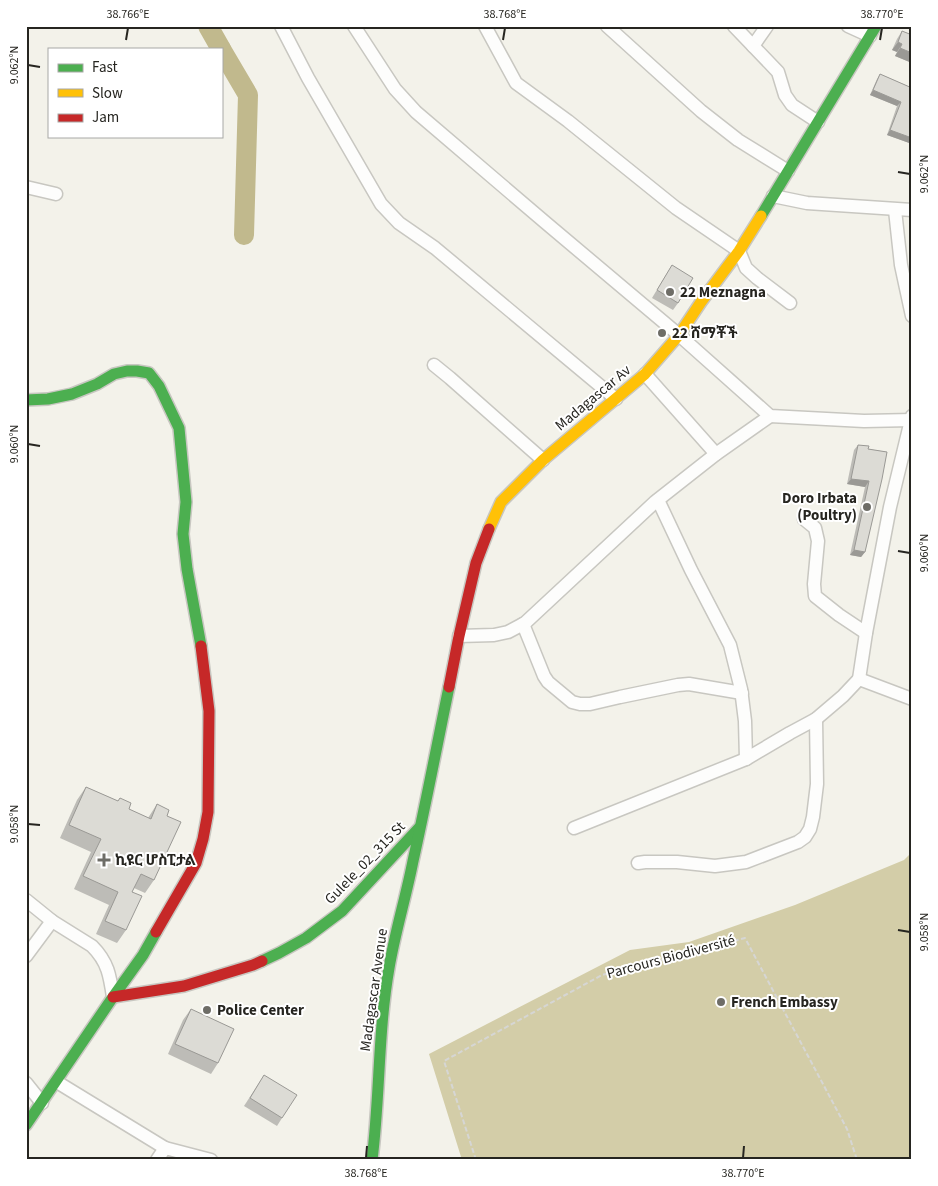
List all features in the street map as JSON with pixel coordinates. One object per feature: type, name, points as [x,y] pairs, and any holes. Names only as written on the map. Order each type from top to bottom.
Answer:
[{"type":"street","points":[[281,26],[308,78],[382,204],[399,223],[435,248],[616,400]]},
{"type":"street","points":[[354,26],[395,89],[416,112],[679,335],[770,416]]},
{"type":"street","points":[[607,26],[701,111],[738,140],[788,171]]},
{"type":"street","points":[[734,26],[778,72],[785,95],[792,105],[818,122]]},
{"type":"street","points":[[753,46],[767,26]]},
{"type":"street","points":[[848,26],[873,31]]},
{"type":"street","points":[[488,27],[516,83],[568,121],[676,208],[740,251],[746,268],[790,303]]},
{"type":"street","name":"Madagascar Av","points":[[420,827],[476,563],[482,545],[502,502],[543,460],[645,374],[679,335],[701,302],[740,251],[873,31]]},
{"type":"street","points":[[26,187],[56,194]]},
{"type":"street","points":[[773,196],[807,203],[912,210]]},
{"type":"street","points":[[895,210],[907,266],[912,316]]},
{"type":"street","points":[[434,365],[543,460]]},
{"type":"street","points":[[26,400],[72,394],[98,384],[114,374],[127,371],[149,373],[160,386],[179,428],[186,502],[183,534],[187,570],[200,635],[209,711],[208,812],[196,863],[143,955],[26,1125]]},
{"type":"street","points":[[645,374],[716,454]]},
{"type":"street","points":[[459,636],[494,635],[508,632],[523,624],[658,500],[716,454],[770,416],[864,421],[911,419],[890,507],[859,679],[843,696],[816,719],[746,759],[574,828]]},
{"type":"street","points":[[658,500],[691,570],[730,645],[742,693],[746,759]]},
{"type":"street","points":[[804,519],[815,528],[818,541],[814,584],[816,596],[839,615],[866,633]]},
{"type":"street","points":[[523,624],[544,676],[548,682],[572,702],[590,704],[689,684],[742,693]]},
{"type":"street","points":[[859,679],[912,699]]},
{"type":"street","points":[[638,863],[677,862],[715,866],[746,862],[798,842],[805,837],[810,829],[813,818],[816,784],[816,719]]},
{"type":"street","name":"Gulele_02_315 St","points":[[113,997],[184,986],[253,964],[279,953],[306,938],[342,911],[420,827]]},
{"type":"street","name":"Madagascar Avenue","points":[[372,1160],[389,969],[420,827]]},
{"type":"street","points":[[26,900],[52,921],[97,951],[108,970],[113,997]]},
{"type":"street","points":[[26,956],[52,921]]},
{"type":"street","points":[[57,1082],[165,1148],[210,1160]]},
{"type":"street","points":[[26,1083],[42,1103]]},
{"type":"street","points":[[157,1160],[165,1148]]},
{"type":"path","name":"Parcours Biodiversité","points":[[476,1160],[444,1061],[602,975],[745,938],[847,1129],[856,1160]]},
{"type":"shaded area","name":"French Embassy","points":[[912,852],[912,1160],[462,1160],[429,1054],[630,950],[689,942],[795,905],[904,860]]},
{"type":"building","points":[[902,31],[912,35],[912,53],[900,48],[902,44],[898,42]]},
{"type":"building","points":[[880,74],[912,88],[912,138],[890,130],[901,102],[873,90]]},
{"type":"building","name":"22 Meznagna","points":[[672,265],[693,278],[678,303],[657,290]]},
{"type":"building","points":[[858,445],[869,446],[868,449],[887,452],[865,552],[854,550],[869,481],[851,479]]},
{"type":"building","points":[[86,787],[118,801],[120,798],[131,803],[129,809],[151,819],[157,804],[169,810],[167,816],[181,822],[154,880],[141,874],[132,892],[142,896],[126,930],[105,921],[118,892],[83,876],[101,839],[69,825]]},
{"type":"building","points":[[191,1009],[234,1029],[218,1063],[175,1044]]},
{"type":"building","points":[[264,1075],[297,1095],[282,1118],[250,1098]]},
{"type":"waterway","points":[[208,26],[220,48]]},
{"type":"waterway","points":[[222,51],[248,95],[244,235]]},
{"type":"traffic: fast","points":[[761,216],[876,26]]},
{"type":"traffic: fast","points":[[26,400],[48,399],[72,394],[97,384],[114,374],[127,371],[149,373],[159,386],[179,428],[186,502],[183,534],[187,569],[201,646]]},
{"type":"traffic: fast","points":[[372,1160],[385,991],[449,687]]},
{"type":"traffic: fast","points":[[262,961],[306,938],[342,911],[419,828]]},
{"type":"traffic: fast","points":[[26,1125],[143,955],[156,932]]},
{"type":"traffic: slow","points":[[489,529],[501,502],[543,460],[645,374],[679,335],[739,251],[761,216]]},
{"type":"traffic: jam","points":[[449,687],[476,563],[489,529]]},
{"type":"traffic: jam","points":[[156,932],[196,863],[208,812],[209,711],[201,646]]},
{"type":"traffic: jam","points":[[113,997],[184,986],[262,961]]},
{"type":"place","name":"22 Meznagna","points":[[670,292]]},
{"type":"place","name":"22 ሸማቾች","points":[[662,333]]},
{"type":"place","name":"Doro Irbata (Poultry)","points":[[867,507]]},
{"type":"place","name":"ኪዩር ሆስፒታል","points":[[104,860]]},
{"type":"place","name":"French Embassy","points":[[721,1002]]},
{"type":"place","name":"Police Center","points":[[207,1010]]}]
